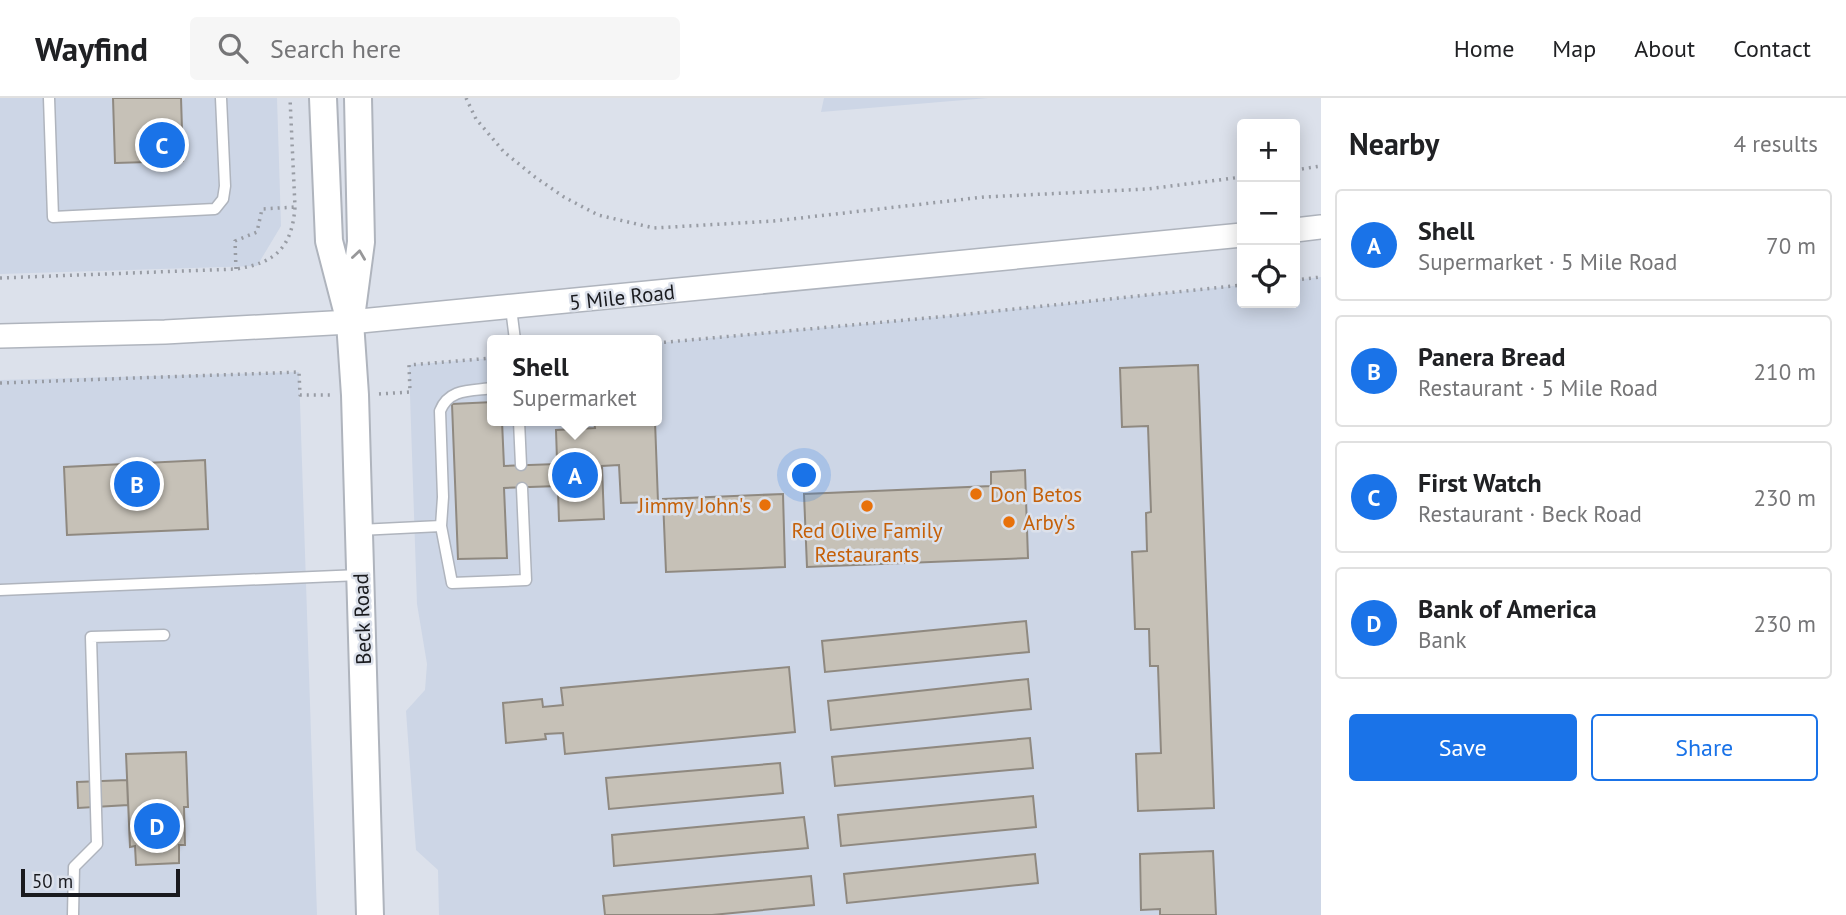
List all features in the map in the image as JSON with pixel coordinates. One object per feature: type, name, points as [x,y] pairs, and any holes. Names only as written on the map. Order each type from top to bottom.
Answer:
[{"type":"main road","name":"Beck Road","points":[[323,98],[329,241],[350,322],[355,395],[370,915]]},
{"type":"main road","name":"Beck Road","points":[[350,322],[361,242],[358,98]]},
{"type":"street","points":[[1300,229],[1321,227]]},
{"type":"street","name":"5 Mile Road","points":[[0,336],[165,332],[350,322],[1237,235]]},
{"type":"lane","points":[[49,98],[53,217],[215,209],[223,199],[225,186],[221,98]]},
{"type":"lane","points":[[511,308],[514,335]]},
{"type":"lane","points":[[487,389],[450,395],[443,402],[440,411],[443,497],[441,526],[452,583],[526,580],[522,488]]},
{"type":"lane","points":[[519,426],[521,465]]},
{"type":"lane","points":[[358,530],[441,526]]},
{"type":"lane","points":[[0,590],[361,575]]},
{"type":"lane","points":[[73,915],[74,867],[97,844],[91,637],[164,635]]},
{"type":"path","points":[[0,278],[236,269],[257,266],[274,257],[284,246],[294,223],[290,98]]},
{"type":"path","points":[[466,98],[476,119],[503,152],[535,177],[564,197],[598,215],[654,228],[774,221],[984,197],[1147,189],[1237,178]]},
{"type":"path","points":[[1300,169],[1321,166]]},
{"type":"path","points":[[236,269],[235,241],[257,232],[262,209],[295,206]]},
{"type":"path","points":[[1300,279],[1321,277]]},
{"type":"path","points":[[662,343],[1237,286]]},
{"type":"path","points":[[0,383],[299,372],[300,395],[355,395],[410,392],[409,365],[487,358]]},
{"type":"shaded area","points":[[0,98],[277,98],[281,226],[257,266],[0,274]]},
{"type":"shaded area","points":[[824,98],[988,98],[821,112]]},
{"type":"shaded area","points":[[1321,277],[1321,915],[439,915],[438,870],[416,850],[406,711],[425,690],[427,664],[417,604],[409,365],[487,358],[487,426],[662,426],[662,343],[1237,286],[1237,308],[1300,308],[1300,279]]},
{"type":"shaded area","points":[[299,372],[317,915],[0,915],[0,380]]},
{"type":"building","points":[[113,98],[181,98],[183,161],[115,163]]},
{"type":"building","points":[[1198,365],[1214,808],[1138,811],[1136,754],[1161,753],[1158,666],[1150,666],[1149,629],[1135,629],[1132,552],[1147,551],[1146,513],[1151,512],[1148,426],[1122,427],[1120,368]]},
{"type":"building","points":[[487,402],[487,426],[502,426],[504,466],[557,464],[558,486],[504,488],[507,558],[458,559],[452,404]]},
{"type":"building","points":[[655,426],[658,502],[621,503],[619,465],[602,466],[604,519],[559,521],[556,430]]},
{"type":"building","points":[[205,460],[208,529],[67,535],[64,467]]},
{"type":"building","points":[[1025,470],[1028,558],[807,567],[804,494],[991,486],[991,472]]},
{"type":"building","points":[[783,494],[785,567],[666,572],[663,499]]},
{"type":"building","points":[[1026,621],[1029,652],[825,672],[822,641]]},
{"type":"building","points":[[789,667],[795,732],[565,754],[563,733],[545,734],[546,739],[506,743],[503,703],[542,699],[543,707],[563,705],[561,688]]},
{"type":"building","points":[[1028,679],[1031,709],[831,730],[828,701]]},
{"type":"building","points":[[1030,738],[1033,768],[835,786],[832,757]]},
{"type":"building","points":[[186,752],[188,807],[184,807],[185,845],[179,845],[179,863],[136,865],[135,846],[130,847],[126,754]]},
{"type":"building","points":[[780,763],[783,793],[609,809],[606,778]]},
{"type":"building","points":[[127,780],[128,805],[78,808],[77,782]]},
{"type":"building","points":[[1033,796],[1036,827],[841,846],[838,815]]},
{"type":"building","points":[[804,817],[808,848],[614,866],[612,835]]},
{"type":"building","points":[[1213,851],[1216,915],[1160,915],[1160,909],[1141,910],[1140,854]]},
{"type":"building","points":[[1035,854],[1038,883],[847,903],[844,874]]},
{"type":"building","points":[[811,876],[814,905],[712,915],[605,915],[603,896]]},
{"type":"place","name":"First Watch","points":[[162,145]]},
{"type":"place","name":"Shell","points":[[575,475]]},
{"type":"place","name":"Panera Bread","points":[[137,484]]},
{"type":"place","name":"Don Betos","points":[[976,494]]},
{"type":"place","name":"Jimmy John's","points":[[765,505]]},
{"type":"place","name":"Red Olive Family Restaurants","points":[[867,506]]},
{"type":"place","name":"Arby's","points":[[1009,522]]},
{"type":"place","name":"Bank of America","points":[[157,826]]}]
